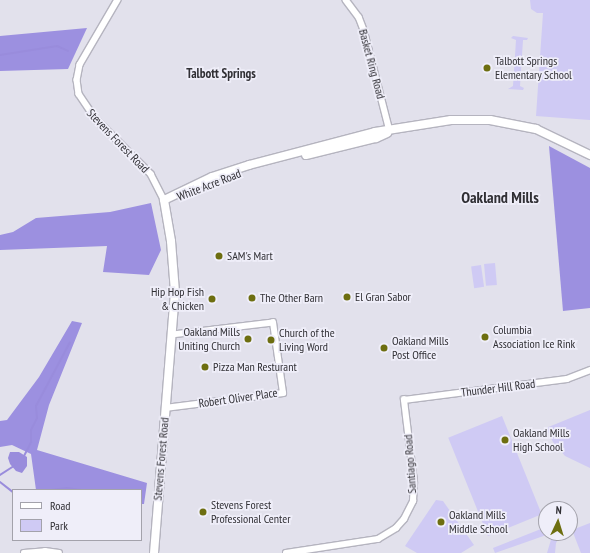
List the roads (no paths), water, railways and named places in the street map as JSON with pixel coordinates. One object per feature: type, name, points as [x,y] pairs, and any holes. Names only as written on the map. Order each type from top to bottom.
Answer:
[{"type":"street","name":"Stevens Forest Road","points":[[118,0],[80,65],[77,80],[79,94],[83,103],[96,119],[151,174],[164,200],[175,276],[172,335],[154,553]]},
{"type":"street","name":"Basket Ring Road","points":[[346,0],[359,17],[364,30],[390,132]]},
{"type":"street","name":"White Acre Road","points":[[164,200],[239,173],[376,138],[390,132],[443,121],[490,120],[536,129],[590,155]]},
{"type":"street","name":"Robert Oliver Place","points":[[165,408],[283,393],[273,323],[172,335]]},
{"type":"street","name":"Thunder Hill Road","points":[[404,400],[566,379],[590,370]]},
{"type":"street","name":"Santiago Road","points":[[286,553],[378,540],[396,528],[404,518],[413,500],[414,487],[404,400]]},
{"type":"street","points":[[24,553],[45,551],[59,553]]},
{"type":"waterway","points":[[0,55],[57,46],[68,51]]},
{"type":"waterway","points":[[24,456],[31,442],[31,430],[37,418],[36,406],[70,342]]},
{"type":"waterway","points":[[0,475],[14,466]]},
{"type":"waterway","points":[[0,482],[12,491]]},
{"type":"waterway","points":[[59,489],[74,489]]},
{"type":"place","name":"Talbott Springs Elementary School","points":[[487,68]]},
{"type":"place","name":"SAM's Mart","points":[[219,256]]},
{"type":"place","name":"El Gran Sabor","points":[[347,297]]},
{"type":"place","name":"The Other Barn","points":[[252,298]]},
{"type":"place","name":"Hip Hop Fish & Chicken","points":[[212,299]]},
{"type":"place","name":"Columbia Association Ice Rink","points":[[485,337]]},
{"type":"place","name":"Oakland Mills Uniting Church","points":[[248,339]]},
{"type":"place","name":"Church of the Living Word","points":[[271,340]]},
{"type":"place","name":"Oakland Mills Post Office","points":[[384,348]]},
{"type":"place","name":"Pizza Man Resturant","points":[[205,367]]},
{"type":"place","name":"Oakland Mills High School","points":[[505,440]]},
{"type":"place","name":"Stevens Forest Professional Center","points":[[203,512]]},
{"type":"place","name":"Oakland Mills Middle School","points":[[441,522]]},
{"type":"district","name":"Talbott Springs","points":[[221,74]]},
{"type":"district","name":"Oakland Mills","points":[[500,197]]}]
